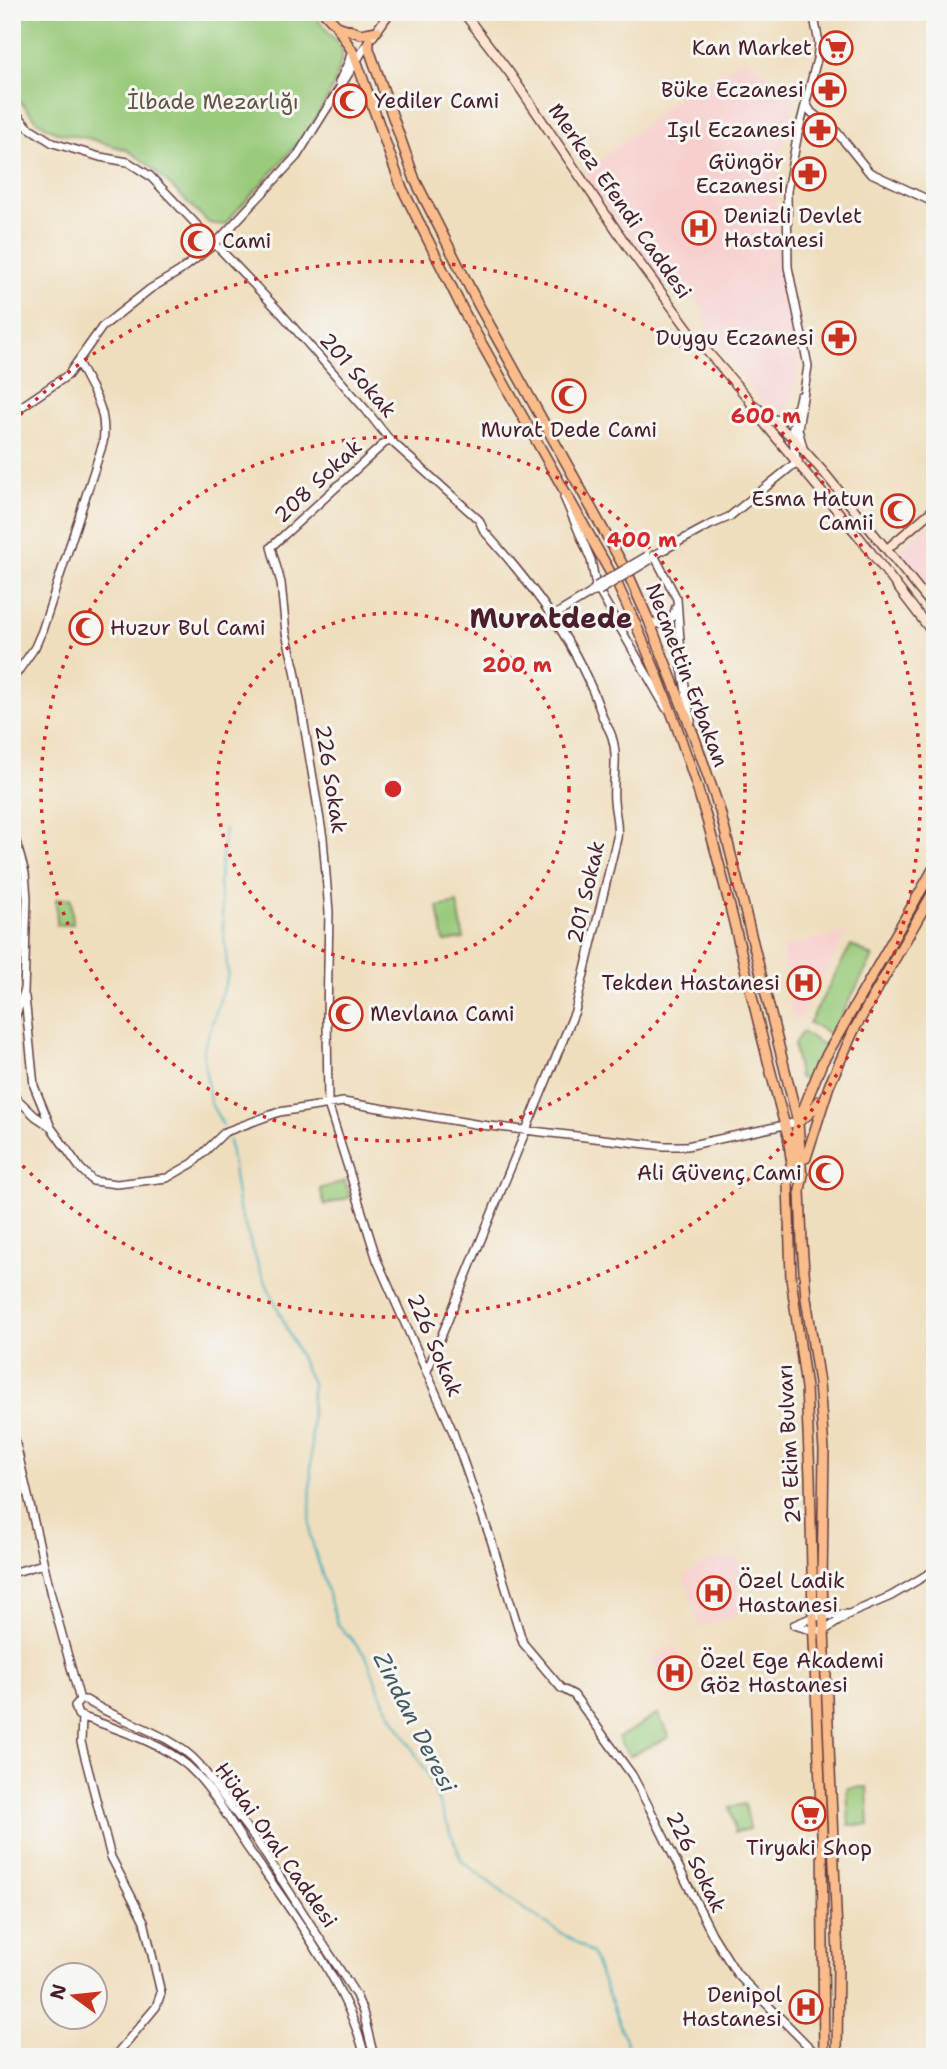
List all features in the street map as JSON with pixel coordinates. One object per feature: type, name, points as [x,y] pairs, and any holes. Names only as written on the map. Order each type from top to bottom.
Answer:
[{"type":"main road","name":"Necmettin Erbakan","points":[[324,12],[352,49],[401,186],[465,314],[624,598],[674,721],[707,820],[791,1158]]},
{"type":"main road","points":[[369,41],[390,12]]},
{"type":"main road","name":"Merkez Efendi Caddesi","points":[[463,12],[509,72],[630,250],[692,334],[767,421]]},
{"type":"main road","points":[[336,25],[351,33],[377,31]]},
{"type":"main road","name":"Necmettin Erbakan","points":[[369,41],[369,49],[415,180],[478,304],[629,576],[649,621],[720,811],[798,1122]]},
{"type":"main road","points":[[767,421],[793,434],[935,609]]},
{"type":"main road","points":[[767,421],[935,636]]},
{"type":"main road","points":[[863,542],[879,549],[887,549],[935,508]]},
{"type":"main road","points":[[876,536],[888,540],[900,538]]},
{"type":"main road","points":[[896,560],[900,538]]},
{"type":"main road","points":[[887,549],[890,578]]},
{"type":"main road","name":"29 Ekim Bulvarı","points":[[824,2055],[822,1832],[806,1388],[791,1278],[788,1183],[798,1122],[822,1063],[935,866]]},
{"type":"main road","name":"29 Ekim Bulvarı","points":[[837,2057],[838,1944],[822,1546],[824,1450],[819,1383],[806,1298],[802,1244],[802,1179],[807,1151],[829,1086],[854,1030],[935,889]]},
{"type":"main road","points":[[788,1083],[798,1090],[811,1087]]},
{"type":"main road","points":[[802,1179],[798,1122],[814,1109],[829,1086]]},
{"type":"street","points":[[793,434],[807,379],[808,362],[788,267],[788,181],[819,43],[813,12]]},
{"type":"street","points":[[12,413],[68,375],[102,327],[150,289],[180,271],[216,243],[297,156],[369,41]]},
{"type":"street","points":[[335,96],[352,49]]},
{"type":"street","points":[[346,80],[354,78],[364,83]]},
{"type":"street","points":[[806,103],[811,111],[836,131],[869,172],[935,203]]},
{"type":"street","name":"201 Sokak","points":[[12,108],[28,127],[53,144],[128,162],[150,176],[216,243],[305,340],[389,439],[479,520],[484,531],[532,585],[584,670],[613,738],[614,800],[619,825],[575,1012],[427,1371]]},
{"type":"street","points":[[12,680],[35,647],[42,631],[103,443],[106,426],[103,410],[78,362]]},
{"type":"street","points":[[767,421],[789,417],[807,379]]},
{"type":"street","points":[[553,616],[650,557],[729,517],[797,460],[793,434],[797,405]]},
{"type":"street","name":"208 Sokak","points":[[271,547],[389,439]]},
{"type":"street","points":[[555,474],[591,560],[596,590],[674,721]]},
{"type":"street","name":"226 Sokak","points":[[271,547],[281,583],[286,633],[296,670],[323,838],[329,912],[328,1104],[377,1260],[453,1432],[523,1643],[561,1688],[574,1695],[632,1775],[712,1934],[737,1974],[813,2051],[824,2055]]},
{"type":"street","points":[[650,557],[677,599],[682,668],[694,736]]},
{"type":"street","points":[[649,621],[660,625],[670,621],[677,599]]},
{"type":"street","points":[[12,828],[24,873],[27,898],[24,992],[34,1086],[50,1126],[80,1168],[93,1181],[117,1184],[167,1178],[193,1163],[225,1132],[279,1112],[343,1102],[433,1118],[664,1146],[687,1146],[798,1122]]},
{"type":"street","points":[[12,1026],[24,992]]},
{"type":"street","points":[[12,1094],[50,1126]]},
{"type":"street","points":[[12,1427],[43,1563],[80,1700]]},
{"type":"street","points":[[12,1573],[43,1563]]},
{"type":"street","points":[[849,1614],[813,1617],[793,1625],[825,1630],[849,1614],[891,1596],[935,1570]]},
{"type":"street","points":[[80,1700],[92,1704],[93,1711],[84,1717],[81,1742],[111,1857],[144,1921],[161,1993],[156,2007],[114,2057]]},
{"type":"street","points":[[80,1700],[75,1711],[84,1717]]},
{"type":"street","name":"Hüdai Oral Caddesi","points":[[92,1704],[173,1743],[190,1754],[199,1764],[258,1843],[343,1974],[363,2012],[374,2057]]},
{"type":"street","name":"Hüdai Oral Caddesi","points":[[84,1717],[135,1736],[189,1767],[221,1808],[279,1893],[337,1986],[359,2032],[365,2057]]},
{"type":"shaded area","name":"Denizli Devlet Hastanesi","points":[[747,58],[795,97],[778,170],[775,209],[778,247],[799,358],[799,371],[790,404],[785,413],[779,415],[770,414],[707,330],[702,309],[695,298],[679,287],[662,286],[586,178],[586,172],[679,96]]},
{"type":"shaded area","points":[[935,522],[935,597],[899,548]]},
{"type":"shaded area","name":"Tekden Hastanesi","points":[[848,931],[800,1018],[793,1020],[782,948]]},
{"type":"shaded area","name":"Özel Ladik Hastanesi","points":[[739,1559],[739,1615],[699,1627],[684,1575],[712,1560]]},
{"type":"shaded area","name":"Özel Ege Akademi Göz Hastanesi","points":[[676,1645],[696,1686],[675,1697],[651,1660]]},
{"type":"green space","name":"İlbade Mezarlığı","points":[[12,12],[312,12],[343,50],[337,76],[313,123],[224,225],[209,223],[149,165],[127,150],[58,133],[38,122],[12,92]]},
{"type":"green space","points":[[71,898],[73,924],[57,925],[56,899]]},
{"type":"green space","points":[[457,903],[464,939],[444,942],[438,907]]},
{"type":"green space","points":[[851,945],[873,957],[831,1034],[809,1023]]},
{"type":"green space","points":[[802,1032],[827,1047],[808,1082],[799,1077],[794,1045]]},
{"type":"green space","points":[[345,1181],[350,1197],[325,1205],[320,1189]]},
{"type":"green space","points":[[658,1714],[669,1737],[629,1756],[618,1738]]},
{"type":"green space","points":[[867,1787],[869,1825],[849,1825],[847,1788]]},
{"type":"green space","points":[[745,1804],[750,1829],[735,1832],[730,1807]]},
{"type":"waterway","name":"Zindan Deresi","points":[[223,1125],[210,1102],[203,1051],[228,975],[219,883],[225,829]]},
{"type":"waterway","name":"Zindan Deresi","points":[[229,1140],[239,1209],[260,1270],[312,1383],[310,1535],[337,1623],[366,1656],[384,1702],[427,1773],[462,1861],[523,1908],[592,1953],[632,2057]]},
{"type":"place","name":"Kan Market","points":[[836,48]]},
{"type":"place","name":"Büke Eczanesi","points":[[829,90]]},
{"type":"place","name":"Yediler Cami","points":[[350,101]]},
{"type":"place","name":"Işıl Eczanesi","points":[[820,130]]},
{"type":"place","name":"Güngör Eczanesi","points":[[809,174]]},
{"type":"place","name":"Denizli Devlet Hastanesi","points":[[699,228]]},
{"type":"place","name":"Cami","points":[[198,241]]},
{"type":"place","name":"Duygu Eczanesi","points":[[839,338]]},
{"type":"place","name":"Murat Dede Cami","points":[[569,396]]},
{"type":"place","name":"Esma Hatun Camii","points":[[898,511]]},
{"type":"place","name":"Huzur Bul Cami","points":[[86,628]]},
{"type":"place","name":"Tekden Hastanesi","points":[[804,983]]},
{"type":"place","name":"Mevlana Cami","points":[[346,1014]]},
{"type":"place","name":"Ali Güvenç Cami","points":[[826,1173]]},
{"type":"place","name":"Özel Ladik Hastanesi","points":[[714,1593]]},
{"type":"place","name":"Özel Ege Akademi Göz Hastanesi","points":[[675,1673]]},
{"type":"place","name":"Tiryaki Shop","points":[[809,1814]]},
{"type":"place","name":"Denipol Hastanesi","points":[[806,2007]]},
{"type":"district","name":"Muratdede","points":[[551,618]]}]
